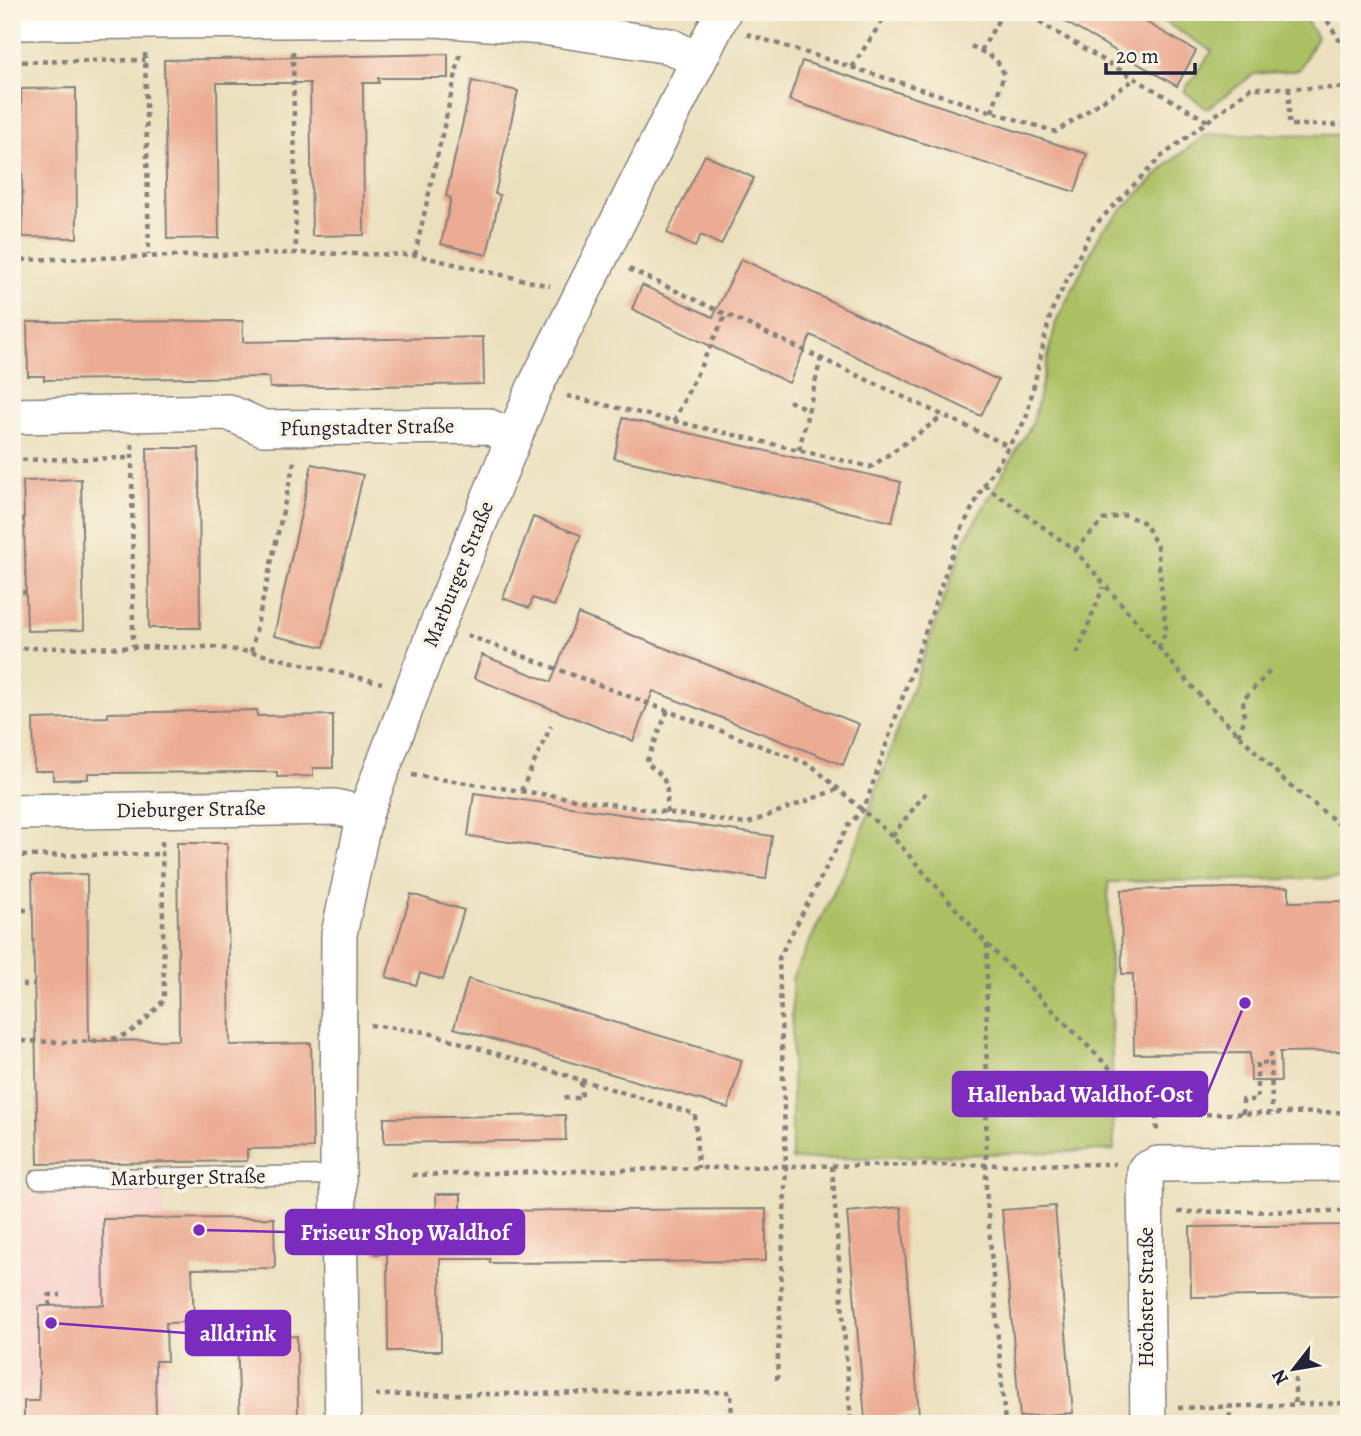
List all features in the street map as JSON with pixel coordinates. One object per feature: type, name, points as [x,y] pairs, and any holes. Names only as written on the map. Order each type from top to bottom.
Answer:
[{"type":"street","points":[[12,22],[309,16],[468,21],[543,27],[670,47],[697,60]]},
{"type":"street","name":"Marburger Straße","points":[[343,1410],[338,1175],[339,934],[365,814],[438,623],[534,389],[720,18]]},
{"type":"street","name":"Pfungstadter Straße","points":[[12,416],[228,412],[263,428],[487,426],[513,437]]},
{"type":"street","name":"Dieburger Straße","points":[[16,812],[335,807],[365,814]]},
{"type":"street","points":[[1142,1166],[1348,1163]]},
{"type":"street","name":"Höchster Straße","points":[[1142,1166],[1146,1212],[1147,1416]]},
{"type":"lane","name":"Marburger Straße","points":[[38,1179],[338,1175]]},
{"type":"path","points":[[852,67],[888,12]]},
{"type":"path","points":[[981,51],[1003,12]]},
{"type":"path","points":[[1021,12],[1207,121]]},
{"type":"path","points":[[1322,12],[1349,55]]},
{"type":"path","points":[[296,253],[309,16]]},
{"type":"path","points":[[720,18],[852,67],[1056,132],[1135,79]]},
{"type":"path","points":[[145,20],[149,255]]},
{"type":"path","points":[[415,255],[468,21]]},
{"type":"path","points":[[971,46],[996,58],[1004,74],[992,111]]},
{"type":"path","points":[[12,62],[145,60]]},
{"type":"path","points":[[778,1380],[786,1166],[779,958],[849,824],[864,809],[959,534],[984,485],[1026,419],[1051,312],[1094,226],[1162,156],[1207,121],[1251,88],[1349,88]]},
{"type":"path","points":[[1289,88],[1289,125],[1349,125]]},
{"type":"path","points":[[12,260],[296,253],[415,255],[546,284],[580,298]]},
{"type":"path","points":[[600,255],[1009,446]]},
{"type":"path","points":[[674,421],[726,314]]},
{"type":"path","points":[[799,450],[821,358]]},
{"type":"path","points":[[534,389],[871,467],[944,415]]},
{"type":"path","points":[[789,401],[808,410]]},
{"type":"path","points":[[131,413],[133,646]]},
{"type":"path","points":[[251,652],[295,457],[297,429]]},
{"type":"path","points":[[12,460],[132,458]]},
{"type":"path","points":[[984,485],[1074,550],[1158,649],[1238,734],[1286,782],[1349,832]]},
{"type":"path","points":[[1074,550],[1103,520],[1125,515],[1144,523],[1157,546],[1166,631],[1158,649]]},
{"type":"path","points":[[12,519],[24,519]]},
{"type":"path","points":[[1077,654],[1103,587]]},
{"type":"path","points":[[12,592],[26,592]]},
{"type":"path","points":[[438,623],[811,765],[892,836],[987,944],[1156,1115],[1349,1112]]},
{"type":"path","points":[[12,648],[213,647],[251,652],[412,690]]},
{"type":"path","points":[[1238,734],[1244,720],[1243,700],[1273,668]]},
{"type":"path","points":[[667,813],[667,784],[662,774],[646,763],[668,710]]},
{"type":"path","points":[[521,791],[551,726]]},
{"type":"path","points":[[382,771],[746,824],[838,789]]},
{"type":"path","points":[[892,836],[927,791]]},
{"type":"path","points":[[12,1041],[82,1040],[122,1036],[145,1020],[164,1000],[161,809]]},
{"type":"path","points":[[12,856],[162,854]]},
{"type":"path","points":[[12,910],[33,910]]},
{"type":"path","points":[[987,944],[987,1166],[1005,1424]]},
{"type":"path","points":[[12,985],[34,985]]},
{"type":"path","points":[[338,1021],[426,1032],[695,1114],[698,1168]]},
{"type":"path","points":[[1271,1052],[1272,1113]]},
{"type":"path","points":[[1243,1114],[1243,1100],[1257,1100],[1256,1063],[1271,1063]]},
{"type":"path","points":[[562,1098],[582,1097],[581,1080]]},
{"type":"path","points":[[412,1175],[786,1166],[1142,1166],[1156,1115]]},
{"type":"path","points":[[1146,1212],[1347,1211],[1348,1163]]},
{"type":"path","points":[[832,1166],[851,1424]]},
{"type":"path","points":[[50,1306],[50,1295],[61,1295]]},
{"type":"path","points":[[1295,1378],[1296,1405]]},
{"type":"path","points":[[343,1410],[731,1392],[732,1424]]},
{"type":"path","points":[[1147,1416],[1229,1406],[1349,1403]]},
{"type":"path","points":[[1216,1424],[1215,1420],[1230,1419],[1229,1406]]},
{"type":"shaded area","points":[[164,1190],[168,1424],[19,1424],[16,1192]]},
{"type":"green space","points":[[1148,12],[1301,12],[1317,37],[1299,70],[1254,74],[1207,109],[1184,91],[1212,51]]},
{"type":"green space","points":[[1206,134],[1349,135],[1349,878],[1108,882],[1114,1150],[792,1160],[792,979],[859,839],[966,537],[1033,422],[1056,322],[1102,230],[1169,163]]},
{"type":"building","points":[[1048,12],[1128,12],[1196,51],[1177,86]]},
{"type":"building","points":[[448,54],[448,78],[378,78],[379,83],[363,83],[364,235],[312,236],[310,83],[217,83],[219,238],[167,239],[164,60]]},
{"type":"building","points":[[802,61],[1087,154],[1075,192],[789,100]]},
{"type":"building","points":[[472,81],[518,91],[495,194],[500,195],[487,255],[441,244],[451,198],[446,196]]},
{"type":"building","points":[[76,88],[77,238],[23,237],[21,89]]},
{"type":"building","points":[[705,155],[754,178],[721,245],[701,235],[695,247],[667,233]]},
{"type":"building","points":[[741,259],[998,380],[981,416],[811,335],[789,383],[632,309],[642,285],[713,317]]},
{"type":"building","points":[[243,321],[243,342],[483,337],[484,384],[270,388],[269,377],[44,380],[44,376],[28,376],[27,322]]},
{"type":"building","points":[[623,418],[901,482],[892,522],[614,458]]},
{"type":"building","points":[[147,448],[199,448],[200,628],[149,628]]},
{"type":"building","points":[[312,464],[363,475],[324,647],[274,636]]},
{"type":"building","points":[[81,479],[84,630],[27,631],[23,481]]},
{"type":"building","points":[[533,517],[581,535],[554,606],[533,598],[529,608],[503,598]]},
{"type":"building","points":[[578,614],[859,724],[843,765],[653,691],[633,741],[474,678],[482,655],[551,682]]},
{"type":"building","points":[[257,710],[257,716],[333,715],[333,768],[313,768],[313,776],[277,777],[277,772],[88,773],[88,779],[53,780],[53,771],[34,771],[33,719],[108,717],[108,713]]},
{"type":"building","points":[[474,793],[772,836],[766,879],[468,836]]},
{"type":"building","points":[[177,843],[227,843],[230,1045],[311,1043],[313,1148],[247,1149],[247,1161],[38,1164],[32,875],[87,874],[89,1041],[179,1040]]},
{"type":"building","points":[[1289,887],[1289,902],[1347,901],[1349,1051],[1280,1052],[1281,1081],[1251,1081],[1250,1053],[1134,1054],[1133,974],[1122,974],[1121,890]]},
{"type":"building","points":[[411,894],[464,910],[443,980],[420,973],[416,985],[386,977]]},
{"type":"building","points":[[468,979],[742,1060],[728,1108],[454,1028]]},
{"type":"building","points":[[565,1115],[566,1140],[384,1143],[384,1118]]},
{"type":"building","points":[[436,1194],[461,1194],[461,1211],[766,1209],[766,1261],[490,1263],[490,1259],[440,1259],[441,1351],[388,1351],[387,1254],[374,1254],[375,1227],[437,1227]]},
{"type":"building","points":[[1055,1206],[1073,1413],[1020,1417],[1002,1210]]},
{"type":"building","points":[[901,1207],[919,1414],[865,1419],[847,1212]]},
{"type":"building","points":[[274,1218],[275,1268],[192,1269],[194,1322],[166,1323],[167,1361],[155,1361],[156,1424],[24,1424],[24,1401],[39,1401],[39,1306],[104,1305],[103,1219]]},
{"type":"building","points":[[1349,1225],[1349,1295],[1191,1297],[1190,1227]]},
{"type":"building","points":[[297,1336],[298,1424],[240,1424],[237,1338]]},
{"type":"place","name":"Hallenbad Waldhof-Ost","points":[[1245,1003]]},
{"type":"place","name":"Friseur Shop Waldhof","points":[[199,1230]]},
{"type":"place","name":"alldrink","points":[[51,1323]]}]
